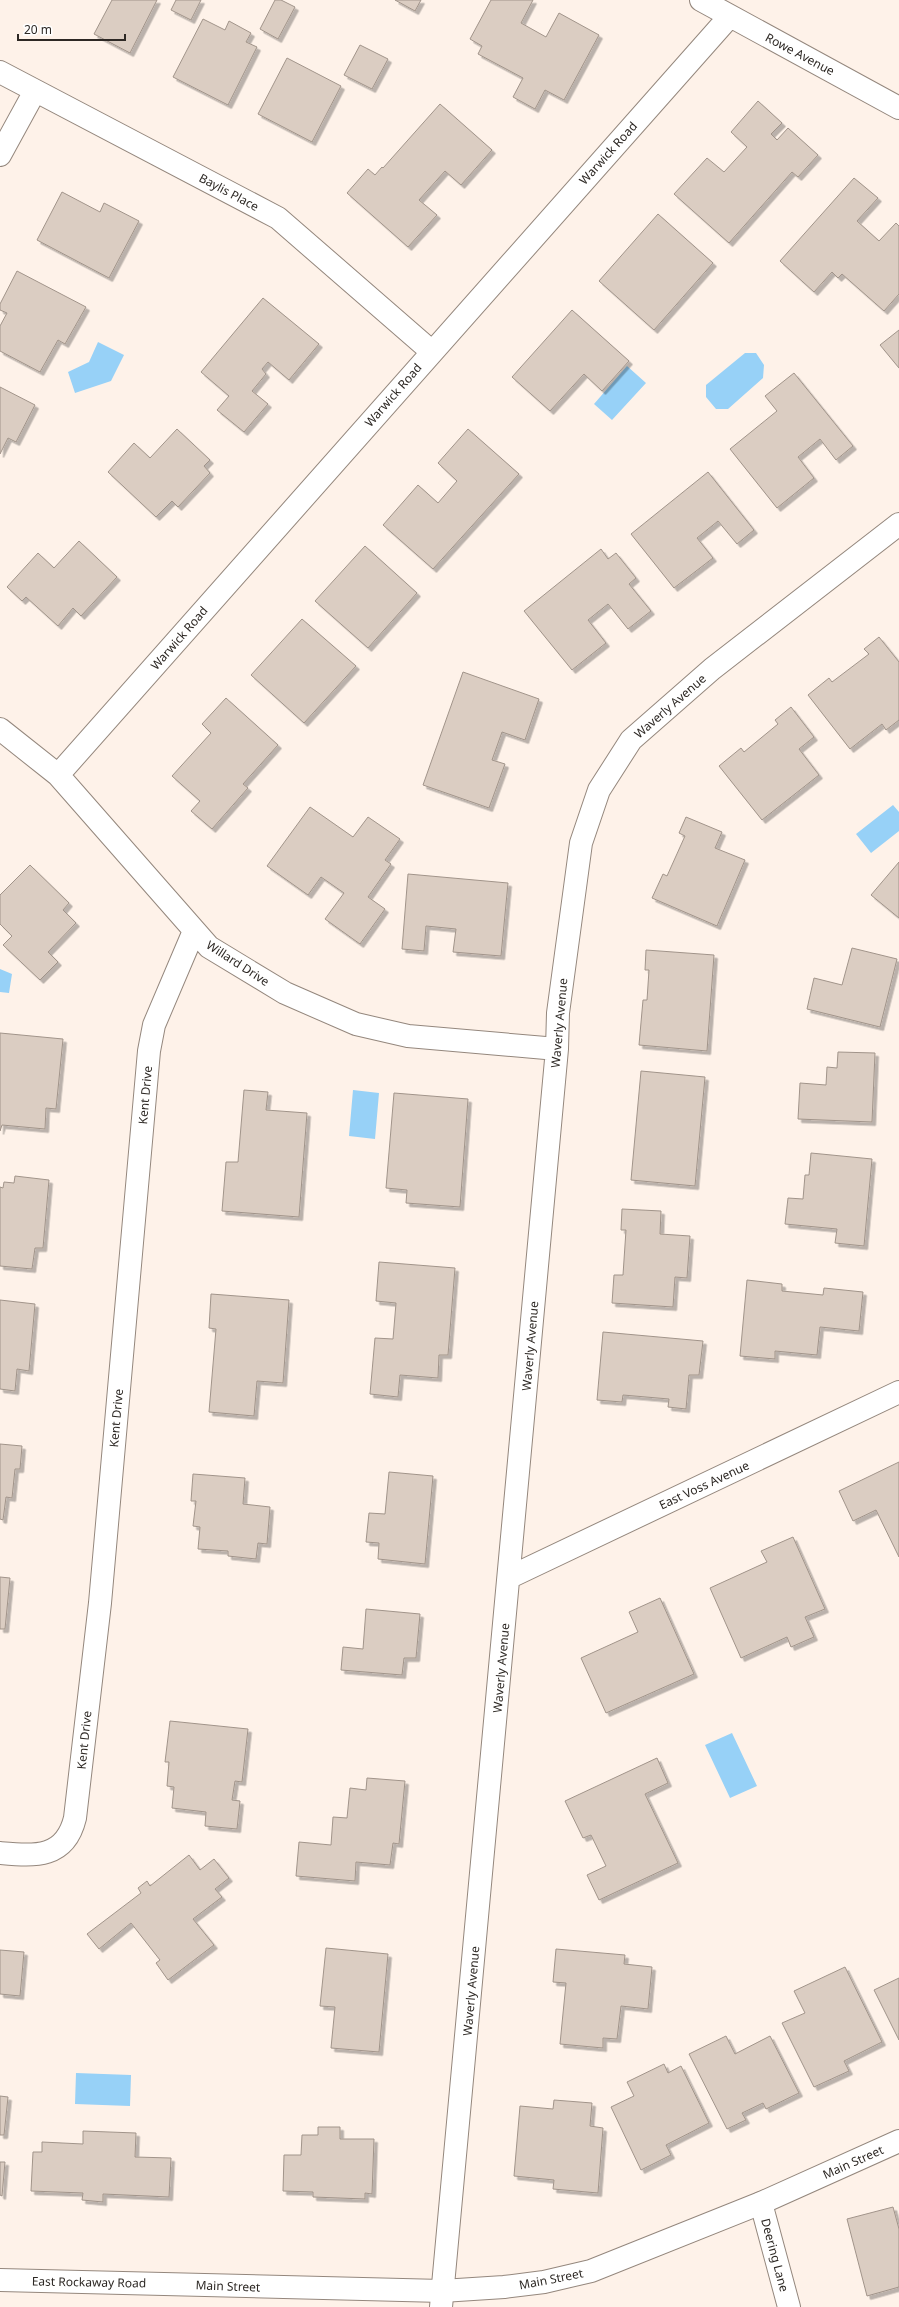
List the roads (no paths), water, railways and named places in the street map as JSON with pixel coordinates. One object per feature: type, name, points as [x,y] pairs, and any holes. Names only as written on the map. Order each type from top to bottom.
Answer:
[{"type":"street","name":"Rowe Avenue","points":[[701,0],[899,108]]},
{"type":"street","name":"Warwick Road","points":[[58,775],[431,351],[730,16]]},
{"type":"street","name":"Baylis Place","points":[[0,72],[278,218],[431,351]]},
{"type":"street","points":[[0,155],[35,91]]},
{"type":"street","name":"Waverly Avenue","points":[[441,2299],[510,1577],[557,1049],[558,1013],[581,843],[599,790],[630,740],[712,669],[899,524]]},
{"type":"street","name":"Willard Drive","points":[[0,729],[58,775],[209,947],[285,993],[356,1024],[408,1036],[557,1049]]},
{"type":"street","name":"Kent Drive","points":[[0,1853],[28,1855],[51,1851],[66,1841],[72,1833],[100,1603],[149,1050],[154,1025],[194,931]]},
{"type":"street","name":"East Voss Avenue","points":[[510,1577],[899,1392]]},
{"type":"street","name":"Main Street","points":[[178,2284],[441,2299],[544,2282],[591,2271],[761,2203],[899,2141]]},
{"type":"street","name":"Deering Lane","points":[[761,2203],[789,2307]]},
{"type":"street","name":"East Rockaway Road","points":[[0,2280],[178,2284]]},
{"type":"water","points":[[98,342],[124,355],[111,381],[75,393],[68,372],[89,362]]},
{"type":"water","points":[[745,353],[756,353],[764,365],[763,378],[728,409],[716,409],[706,397],[706,385]]},
{"type":"water","points":[[627,366],[646,383],[612,420],[594,404]]},
{"type":"water","points":[[893,805],[899,812],[899,831],[871,853],[856,834]]},
{"type":"water","points":[[0,969],[12,974],[9,993],[0,992]]},
{"type":"water","points":[[353,1090],[379,1093],[375,1139],[349,1136]]},
{"type":"water","points":[[732,1733],[757,1786],[730,1798],[705,1745]]},
{"type":"water","points":[[76,2073],[131,2075],[130,2106],[75,2104]]}]
